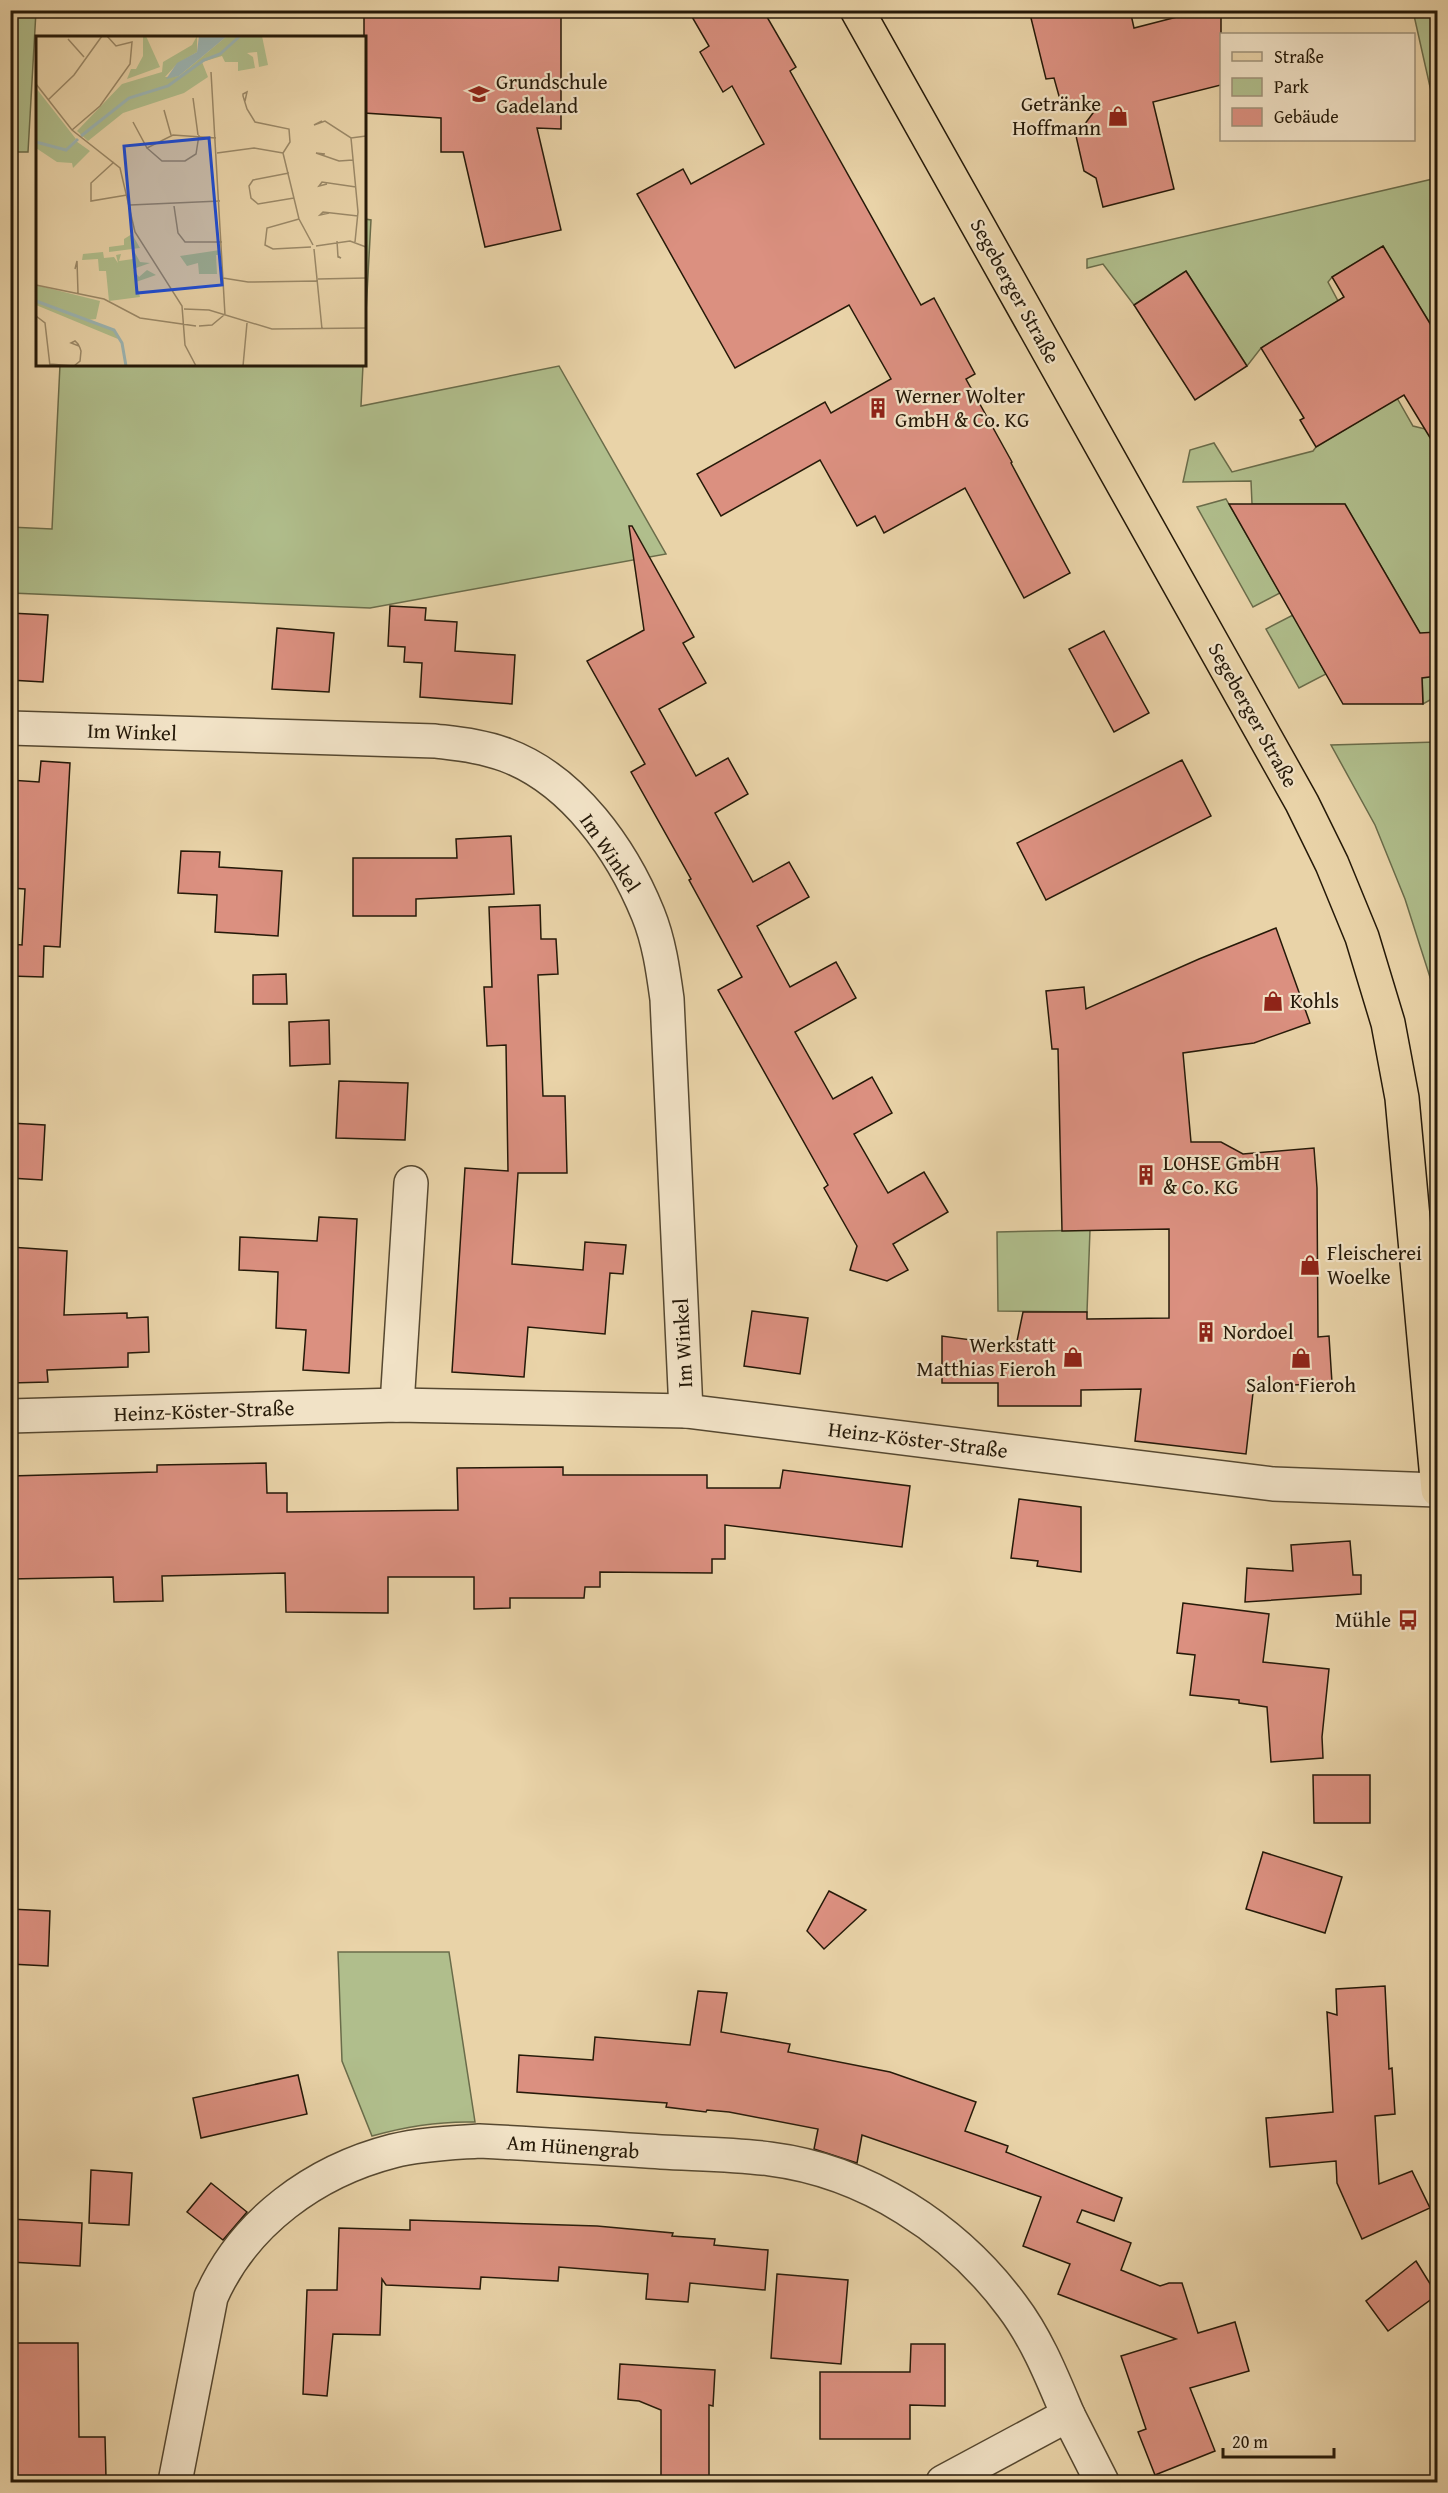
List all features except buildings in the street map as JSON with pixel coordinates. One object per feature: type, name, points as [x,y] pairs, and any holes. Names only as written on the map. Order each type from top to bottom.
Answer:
[{"type":"main road","name":"Segeberger Straße","points":[[857,10],[1302,803],[1332,864],[1362,937],[1388,1023],[1402,1098],[1437,1490]]},
{"type":"street","name":"Im Winkel","points":[[10,728],[423,741],[473,745],[507,755],[533,768],[581,808],[621,860],[636,888],[649,916],[663,972],[667,999],[686,1411]]},
{"type":"street","points":[[397,1405],[411,1183]]},
{"type":"street","name":"Heinz-Köster-Straße","points":[[10,1416],[397,1405],[686,1411],[1273,1484],[1437,1490]]},
{"type":"street","name":"Am Hünengrab","points":[[175,2482],[211,2298],[218,2282],[239,2250],[263,2222],[291,2198],[321,2179],[356,2162],[394,2151],[436,2144],[479,2141],[771,2159],[830,2173],[885,2196],[925,2220],[985,2274],[1012,2306],[1044,2360],[1068,2415],[1102,2482]]},
{"type":"street","points":[[943,2482],[1068,2415]]},
{"type":"green space","points":[[10,11],[36,11],[28,152],[11,152]]},
{"type":"green space","points":[[1413,11],[1437,11],[1437,118]]},
{"type":"green space","points":[[1437,178],[1437,335],[1383,246],[1332,277],[1328,282],[1338,301],[1261,348],[1247,366],[1186,271],[1134,305],[1103,264],[1087,268],[1087,259]]},
{"type":"green space","points":[[366,219],[371,220],[366,312]]},
{"type":"green space","points":[[60,366],[363,366],[361,406],[559,366],[666,554],[370,608],[11,593],[10,527],[52,529]]},
{"type":"green space","points":[[1397,398],[1413,426],[1425,429],[1437,421],[1437,696],[1423,704],[1421,635],[1345,504],[1252,504],[1251,481],[1183,482],[1190,450],[1214,443],[1232,472],[1313,451]]},
{"type":"green space","points":[[1226,499],[1280,593],[1253,607],[1197,507]]},
{"type":"green space","points":[[1293,615],[1326,674],[1299,688],[1266,629]]},
{"type":"green space","points":[[1437,742],[1438,999],[1405,899],[1375,825],[1331,745]]},
{"type":"green space","points":[[1090,1230],[1087,1312],[998,1311],[997,1232]]},
{"type":"green space","points":[[338,1952],[449,1952],[475,2122],[423,2125],[372,2136],[342,2061]]},
{"type":"place","name":"Grundschule Gadeland","points":[[479,94]]},
{"type":"place","name":"Getränke Hoffmann","points":[[1118,116]]},
{"type":"place","name":"Werner Wolter GmbH & Co. KG","points":[[878,408]]},
{"type":"place","name":"Kohls","points":[[1273,1001]]},
{"type":"place","name":"LOHSE GmbH & Co. KG","points":[[1146,1175]]},
{"type":"place","name":"Fleischerei Woelke","points":[[1310,1265]]},
{"type":"place","name":"Nordoel","points":[[1206,1332]]},
{"type":"place","name":"Werkstatt Matthias Fieroh","points":[[1073,1357]]},
{"type":"place","name":"Salon Fieroh","points":[[1301,1358]]},
{"type":"place","name":"Mühle","points":[[1408,1620]]}]
